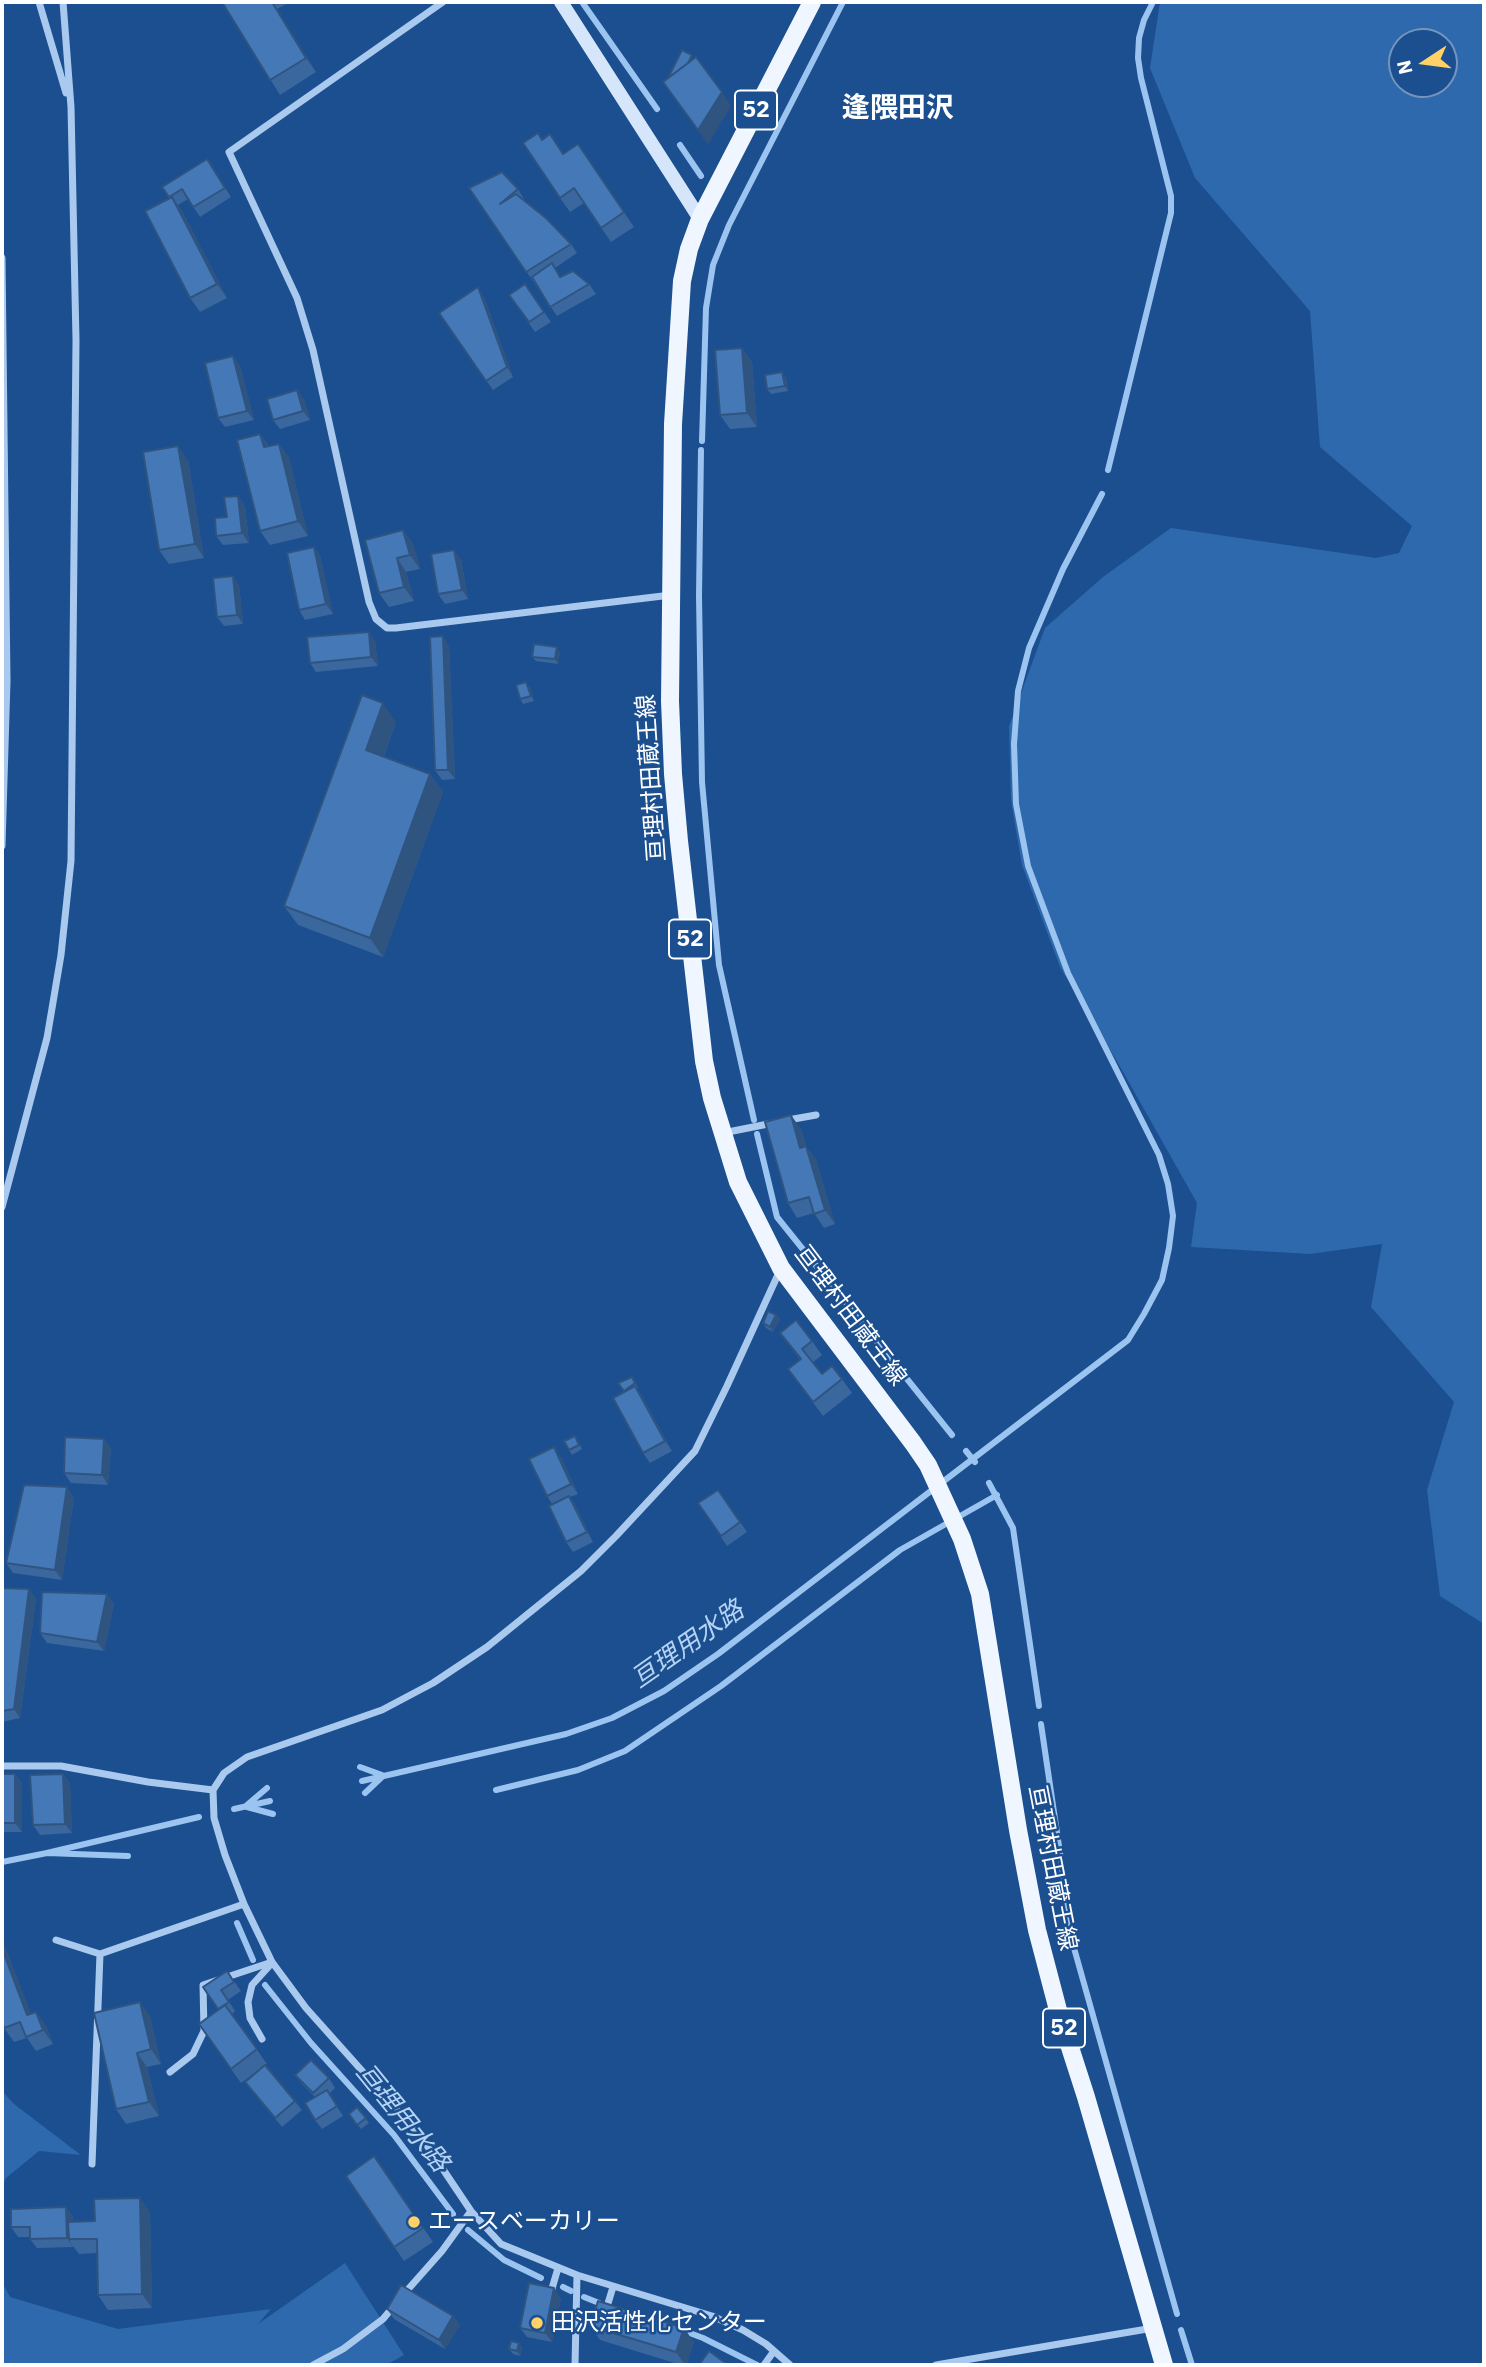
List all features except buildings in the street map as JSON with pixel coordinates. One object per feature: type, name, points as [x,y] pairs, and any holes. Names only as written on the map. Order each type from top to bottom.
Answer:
[{"type":"main road","name":"亘理村田蔵王線","points":[[812,2],[699,219],[688,249],[682,281],[673,424],[671,713],[679,841],[704,1061],[722,1133],[738,1182],[781,1268],[914,1443],[928,1465],[962,1539],[980,1594],[1037,1930],[1058,2010],[1164,2365]]},
{"type":"street","points":[[39,2],[71,107]]},
{"type":"street","points":[[2,1207],[47,1038],[61,955],[71,861],[76,340],[71,107],[63,2]]},
{"type":"street","points":[[443,2],[229,152],[298,298],[313,350],[369,602],[376,619],[387,628],[396,628],[671,595]]},
{"type":"street","points":[[561,2],[699,219]]},
{"type":"street","points":[[2,258],[7,681],[2,846]]},
{"type":"street","points":[[722,1133],[816,1115]]},
{"type":"street","points":[[781,1268],[695,1451],[581,1571],[487,1647],[433,1683],[382,1710],[247,1757],[224,1773],[214,1790],[214,1818],[244,1904],[272,1962],[306,2008],[422,2138],[471,2211],[501,2244],[577,2275],[712,2316],[743,2330],[790,2365]]},
{"type":"street","points":[[2,1766],[61,1766],[148,1782],[214,1790]]},
{"type":"street","points":[[56,1940],[100,1954],[244,1904]]},
{"type":"street","points":[[92,2164],[100,1954]]},
{"type":"street","points":[[262,2039],[250,2018],[248,2002],[252,1985],[272,1962]]},
{"type":"street","points":[[170,2072],[192,2054],[204,2031],[203,1985],[272,1962]]},
{"type":"street","points":[[313,2365],[343,2349],[383,2319],[442,2250],[471,2211]]},
{"type":"street","points":[[551,2292],[558,2268]]},
{"type":"street","points":[[575,2365],[577,2275]]},
{"type":"street","points":[[602,2325],[613,2287]]},
{"type":"street","points":[[936,2365],[1154,2328]]},
{"type":"street","points":[[764,2365],[774,2351]]},
{"type":"shaded area","points":[[1160,2],[1484,2],[1484,1624],[1440,1596],[1427,1490],[1454,1402],[1371,1307],[1382,1244],[1310,1254],[1191,1247],[1197,1203],[1060,967],[1022,865],[1011,801],[1009,726],[1045,628],[1103,577],[1171,528],[1376,558],[1399,553],[1412,526],[1320,447],[1310,311],[1195,178],[1150,68]]},
{"type":"shaded area","points":[[2,2091],[14,2104],[81,2155],[39,2151],[6,2178],[2,2186]]},
{"type":"shaded area","points":[[345,2263],[404,2355],[386,2365],[2,2365],[2,2282],[10,2297],[118,2329],[271,2309],[258,2324]]},
{"type":"waterway","points":[[582,2],[657,109]]},
{"type":"waterway","points":[[702,441],[706,308],[713,265],[729,225],[843,2]]},
{"type":"waterway","points":[[1108,470],[1171,213],[1171,196],[1138,58],[1139,38],[1153,2]]},
{"type":"waterway","points":[[680,145],[701,176]]},
{"type":"waterway","points":[[701,450],[699,596],[702,782],[719,965],[754,1120]]},
{"type":"waterway","points":[[362,1781],[566,1734],[612,1718],[664,1691],[718,1654],[1128,1340],[1144,1314],[1162,1280],[1169,1248],[1173,1216],[1168,1184],[1159,1155],[1068,973],[1028,866],[1016,804],[1014,744],[1018,691],[1029,648],[1063,569],[1102,494]]},
{"type":"waterway","points":[[757,1134],[777,1217],[952,1435]]},
{"type":"waterway","name":"亘理用水路","points":[[966,1451],[975,1462]]},
{"type":"waterway","points":[[989,1483],[1013,1528],[1039,1706]]},
{"type":"waterway","points":[[496,1790],[578,1770],[625,1751],[721,1686],[900,1550],[997,1495]]},
{"type":"waterway","points":[[1041,1724],[1074,1948],[1177,2314]]},
{"type":"waterway","points":[[360,1767],[382,1775]]},
{"type":"waterway","points":[[365,1793],[383,1776]]},
{"type":"waterway","points":[[247,1805],[267,1788]]},
{"type":"waterway","points":[[234,1809],[270,1801]]},
{"type":"waterway","points":[[247,1807],[273,1814]]},
{"type":"waterway","points":[[47,1853],[199,1817]]},
{"type":"waterway","name":"亘理用水路","points":[[2,1862],[47,1853],[128,1856]]},
{"type":"waterway","name":"亘理用水路","points":[[237,1923],[253,1960]]},
{"type":"waterway","name":"亘理用水路","points":[[265,1985],[311,2043],[394,2135],[453,2214]]},
{"type":"waterway","name":"亘理用水路","points":[[468,2230],[504,2260],[541,2278]]},
{"type":"waterway","name":"亘理用水路","points":[[563,2287],[571,2291]]},
{"type":"waterway","name":"亘理用水路","points":[[584,2297],[599,2303]]},
{"type":"waterway","name":"亘理用水路","points":[[679,2329],[757,2365]]},
{"type":"waterway","points":[[1181,2330],[1192,2365]]},
{"type":"place","name":"エースベーカリー","points":[[414,2222]]},
{"type":"place","name":"田沢活性化センター","points":[[537,2323]]},
{"type":"district","name":"逢隈田沢","points":[[898,109]]}]
